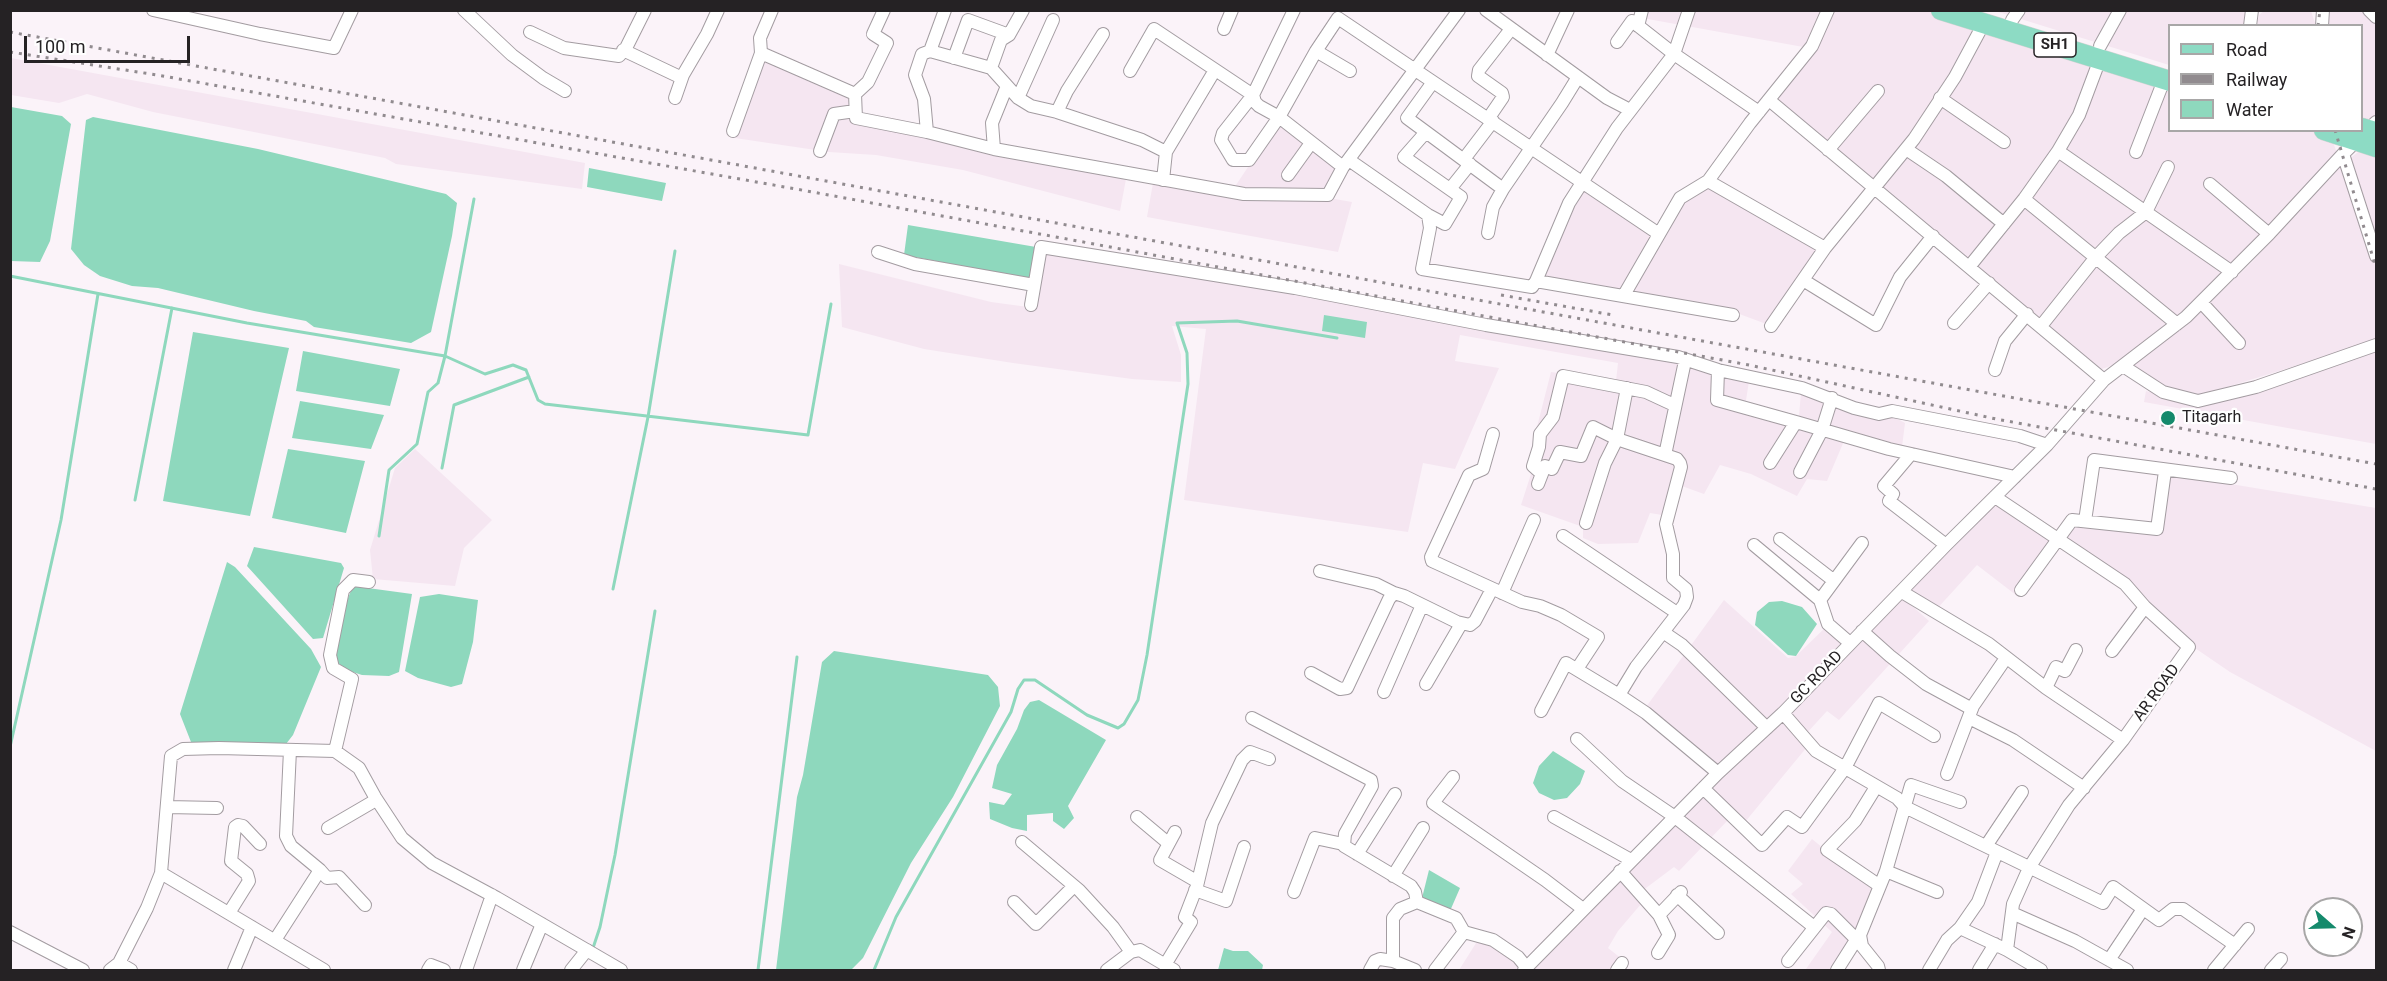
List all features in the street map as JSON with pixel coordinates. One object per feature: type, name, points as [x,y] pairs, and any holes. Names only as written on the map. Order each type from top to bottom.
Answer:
[{"type":"main road","name":"SH1","points":[[1941,10],[1983,17],[2100,52],[2168,76]]},
{"type":"main road","name":"SH1","points":[[1983,17],[2016,15],[2100,52]]},
{"type":"main road","points":[[2338,132],[2365,136]]},
{"type":"street","points":[[153,10],[334,48],[352,10]]},
{"type":"street","points":[[464,10],[512,55],[565,91]]},
{"type":"street","points":[[530,32],[564,48],[619,56],[645,10]]},
{"type":"street","points":[[675,98],[682,78],[718,10]]},
{"type":"street","points":[[733,131],[761,53],[760,38],[772,10]]},
{"type":"street","points":[[884,10],[873,34],[887,43],[868,82],[855,94],[856,118],[927,132],[994,149],[1244,194],[1328,195],[1346,163],[1459,10]]},
{"type":"street","points":[[930,51],[945,10]]},
{"type":"street","points":[[991,68],[1001,40],[1009,35],[1023,10]]},
{"type":"street","points":[[1224,29],[1232,10]]},
{"type":"street","points":[[1294,10],[1253,95],[1223,133],[1221,140],[1233,160],[1249,160],[1279,117],[1340,14],[1415,70],[1659,234]]},
{"type":"street","points":[[1486,10],[1607,98],[1630,110]]},
{"type":"street","points":[[1547,55],[1568,10]]},
{"type":"street","points":[[1638,26],[1642,10]]},
{"type":"street","points":[[1428,215],[1430,228],[1422,269],[1532,287],[1565,213],[1582,182],[1630,110],[1674,54],[1689,10]]},
{"type":"street","points":[[1624,295],[1680,198],[1708,181],[1812,46],[1828,10]]},
{"type":"street","points":[[1970,267],[2058,151],[2079,115],[2100,52],[2120,10]]},
{"type":"street","points":[[2369,10],[2376,17]]},
{"type":"street","points":[[1771,326],[1825,248],[1906,149],[1954,77],[1983,17]]},
{"type":"street","points":[[954,58],[968,20],[1009,35]]},
{"type":"street","points":[[1018,98],[1053,20]]},
{"type":"street","points":[[1617,42],[1632,21],[1674,54],[1759,112]]},
{"type":"street","points":[[1130,71],[1154,29],[1253,95],[1259,106],[1279,117],[1311,143],[1445,224],[1461,197],[1404,157],[1426,132]]},
{"type":"street","points":[[1449,189],[1467,162],[1503,97],[1502,93],[1478,76],[1479,70],[1511,29]]},
{"type":"street","points":[[1058,112],[1067,91],[1103,34]]},
{"type":"street","points":[[623,50],[682,78]]},
{"type":"street","points":[[927,132],[924,99],[915,75],[922,54],[930,51],[991,68],[1018,98],[1031,106],[1058,112],[1142,140],[1166,152]]},
{"type":"street","points":[[1316,51],[1350,70]]},
{"type":"street","points":[[761,53],[855,94]]},
{"type":"street","points":[[1163,180],[1166,152],[1215,70]]},
{"type":"street","points":[[2136,152],[2168,76]]},
{"type":"street","points":[[1488,233],[1493,207],[1503,189],[1578,77]]},
{"type":"street","points":[[1433,82],[1407,118],[1503,189]]},
{"type":"street","points":[[994,149],[992,123],[1007,86]]},
{"type":"street","points":[[1828,150],[1878,91]]},
{"type":"street","points":[[1769,99],[2104,380]]},
{"type":"street","points":[[1940,99],[2004,142]]},
{"type":"street","points":[[820,151],[834,114],[855,111]]},
{"type":"street","points":[[2365,136],[2376,256]]},
{"type":"street","name":"GC ROAD","points":[[1525,969],[1718,773],[1783,713],[2047,445],[2104,380],[2177,324],[2201,302],[2365,136]]},
{"type":"street","points":[[1288,175],[1311,143]]},
{"type":"street","points":[[1906,149],[1946,176],[2004,224]]},
{"type":"street","points":[[2058,151],[2232,272]]},
{"type":"street","points":[[2041,326],[2096,257],[2119,233],[2146,212],[2168,167]]},
{"type":"street","points":[[1708,181],[1825,248]]},
{"type":"street","points":[[2210,184],[2269,234]]},
{"type":"street","points":[[2024,198],[2177,324]]},
{"type":"street","points":[[1803,280],[1876,325],[1900,278],[1933,237]]},
{"type":"street","points":[[1031,305],[1041,247],[1295,288],[1486,325],[1678,357],[1719,370],[1802,388],[1854,408],[1879,414],[1892,411],[2020,436],[2047,445]]},
{"type":"street","points":[[878,252],[915,264],[1034,285]]},
{"type":"street","points":[[1536,281],[1733,315]]},
{"type":"street","points":[[1954,323],[1989,283]]},
{"type":"street","points":[[2201,302],[2239,344]]},
{"type":"street","points":[[1995,370],[2005,341],[2027,314]]},
{"type":"street","points":[[2123,366],[2163,392],[2198,401],[2256,387],[2376,345]]},
{"type":"street","points":[[1665,455],[1685,360]]},
{"type":"street","points":[[1719,370],[1717,400],[1911,454],[2015,477]]},
{"type":"street","points":[[1619,694],[1635,667],[1687,597],[1686,589],[1673,578],[1673,554],[1666,524],[1681,467],[1677,459],[1617,439],[1593,427],[1581,456],[1560,452],[1552,469],[1545,466],[1540,479],[1533,466],[1539,447],[1540,434],[1553,417],[1563,376],[1646,392],[1674,405]]},
{"type":"street","points":[[1586,523],[1605,464],[1617,439],[1627,388]]},
{"type":"street","points":[[1800,472],[1822,430],[1832,399]]},
{"type":"street","points":[[1770,463],[1796,422]]},
{"type":"street","points":[[1493,434],[1483,469],[1469,475],[1431,557],[1432,561],[1497,591],[1561,615],[1598,637],[1577,669]]},
{"type":"street","points":[[1911,454],[1884,486],[1893,494],[1889,501],[1946,545]]},
{"type":"street","points":[[2085,521],[2094,460],[2231,478]]},
{"type":"street","points":[[2021,590],[2072,520],[2157,529],[2165,471]]},
{"type":"street","name":"AR ROAD","points":[[1995,497],[2125,584],[2145,607],[2189,647],[2123,740],[2069,805],[2029,868],[2013,904],[2007,950]]},
{"type":"street","points":[[1320,571],[1376,584],[1461,624],[1470,625],[1497,591],[1534,520]]},
{"type":"street","points":[[1563,536],[1677,613]]},
{"type":"street","points":[[1780,539],[1833,580]]},
{"type":"street","points":[[1820,600],[1862,543]]},
{"type":"street","points":[[1754,544],[1820,600],[1828,624],[1850,643]]},
{"type":"street","points":[[335,751],[352,678],[333,668],[330,655],[343,590],[353,580],[369,582]]},
{"type":"street","points":[[1902,592],[1989,644],[2046,688],[2123,740]]},
{"type":"street","points":[[1311,673],[1340,689],[1347,688],[1389,599],[1394,593]]},
{"type":"street","points":[[1384,692],[1422,605]]},
{"type":"street","points":[[2112,651],[2145,607]]},
{"type":"street","points":[[1425,684],[1461,624]]},
{"type":"street","points":[[1862,631],[1926,684],[2084,788]]},
{"type":"street","points":[[1663,632],[1682,645],[1767,728]]},
{"type":"street","points":[[2046,688],[2056,668],[2065,671],[2076,650]]},
{"type":"street","points":[[1947,774],[1970,714],[2006,658]]},
{"type":"street","points":[[1541,711],[1566,663],[1619,694],[1646,713],[1718,773]]},
{"type":"street","points":[[1703,788],[1762,845],[1787,817],[1802,827],[1845,768],[1879,703],[1934,736]]},
{"type":"street","points":[[1783,713],[1816,751],[1897,798],[1905,807],[2103,903],[2113,887],[2159,920],[2173,909],[2183,909],[2235,945]]},
{"type":"street","points":[[1252,718],[1371,780],[1372,786],[1345,834],[1343,844]]},
{"type":"street","points":[[1577,739],[1622,781],[1675,817],[1814,927]]},
{"type":"street","points":[[131,970],[115,967],[147,908],[161,873],[171,756],[183,749],[335,751],[359,768],[376,800],[402,838],[432,863],[621,970]]},
{"type":"street","points":[[290,750],[286,836],[291,846],[327,878],[339,877],[365,905]]},
{"type":"street","points":[[1107,970],[1131,952],[1140,951],[1170,968],[1191,922],[1185,917],[1197,886],[1212,823],[1242,760],[1250,752],[1269,759]]},
{"type":"street","points":[[1453,777],[1432,803],[1545,880],[1582,909]]},
{"type":"street","points":[[1837,970],[1859,943],[1861,929],[1886,871],[1911,785],[1960,802]]},
{"type":"street","points":[[1876,787],[1855,821],[1827,850],[1880,886]]},
{"type":"street","points":[[1929,970],[1947,940],[1960,928],[1978,902],[1992,849],[2022,792]]},
{"type":"street","points":[[1357,854],[1395,794]]},
{"type":"street","points":[[328,828],[376,800]]},
{"type":"street","points":[[167,807],[217,808]]},
{"type":"street","points":[[1137,817],[1168,843]]},
{"type":"street","points":[[1554,817],[1631,860]]},
{"type":"street","points":[[229,913],[249,880],[247,874],[231,861],[235,827],[243,826],[260,844]]},
{"type":"street","points":[[1393,876],[1423,828]]},
{"type":"street","points":[[1174,832],[1160,860],[1197,886],[1226,901],[1244,847]]},
{"type":"street","points":[[1294,892],[1314,838],[1343,844],[1412,886],[1417,902]]},
{"type":"street","points":[[1022,842],[1074,886],[1113,927],[1131,952]]},
{"type":"street","points":[[275,940],[320,870]]},
{"type":"street","points":[[1886,871],[1937,892]]},
{"type":"street","points":[[1620,872],[1659,915],[1669,935],[1658,953]]},
{"type":"street","points":[[161,873],[324,970]]},
{"type":"street","points":[[1014,902],[1036,924],[1074,886]]},
{"type":"street","points":[[1659,915],[1679,894],[1718,933]]},
{"type":"street","points":[[466,970],[492,895]]},
{"type":"street","points":[[1393,961],[1395,912],[1417,902],[1456,918],[1464,932],[1492,940],[1518,957],[1525,969]]},
{"type":"street","points":[[2109,960],[2143,909]]},
{"type":"street","points":[[1788,961],[1823,915],[1828,913],[1859,943],[1879,970]]},
{"type":"street","points":[[2012,913],[2075,941],[2127,970]]},
{"type":"street","points":[[523,970],[542,924]]},
{"type":"street","points":[[234,970],[252,927]]},
{"type":"street","points":[[1960,928],[2007,950],[2041,970]]},
{"type":"street","points":[[2214,970],[2248,929]]},
{"type":"street","points":[[10,932],[83,970]]},
{"type":"street","points":[[1436,970],[1464,932]]},
{"type":"street","points":[[1979,970],[1995,944]]},
{"type":"street","points":[[572,970],[587,950]]},
{"type":"street","points":[[2271,970],[2281,959]]},
{"type":"street","points":[[1370,970],[1375,961],[1393,961],[1415,970]]},
{"type":"street","points":[[428,970],[431,965],[444,970]]},
{"type":"shaded area","points":[[1644,10],[1826,11],[1809,48],[1642,18]]},
{"type":"shaded area","points":[[1963,10],[1984,16],[1919,128],[1876,183],[1776,102],[1832,11]]},
{"type":"shaded area","points":[[2265,10],[2311,11],[2315,24],[2257,24],[2259,15]]},
{"type":"shaded area","points":[[1995,11],[2259,11],[2253,15],[2250,24],[2168,24],[2168,65]]},
{"type":"shaded area","points":[[2327,11],[2376,11],[2376,121],[2363,128],[2363,24],[2326,24]]},
{"type":"shaded area","points":[[1992,20],[2098,54],[2077,116],[1971,262],[1880,187]]},
{"type":"shaded area","points":[[2104,55],[2168,79],[2168,132],[2329,132],[2338,156],[2185,312],[2122,362],[2099,370],[1974,266],[2084,119]]},
{"type":"shaded area","points":[[11,58],[585,163],[582,189],[396,164],[385,158],[153,112],[87,94],[59,103],[11,95]]},
{"type":"shaded area","points":[[762,59],[852,96],[854,121],[995,153],[1126,179],[1120,211],[963,170],[876,155],[829,152],[735,138]]},
{"type":"shaded area","points":[[1278,122],[1340,168],[1323,197],[1352,202],[1338,252],[1147,217],[1153,183],[1230,194]]},
{"type":"shaded area","points":[[2370,143],[2376,145],[2376,341],[2198,396],[2165,390],[2130,366],[2191,321],[2252,262],[2340,166]]},
{"type":"shaded area","points":[[1709,184],[1820,249],[1769,325],[1734,312],[1541,278],[1572,208],[1583,189],[1661,238],[1683,199]]},
{"type":"shaded area","points":[[1044,250],[1679,362],[1657,458],[1675,464],[1662,515],[1650,513],[1638,543],[1598,544],[1583,538],[1583,527],[1521,505],[1531,474],[1527,466],[1551,372],[1616,381],[1618,363],[1460,335],[1455,361],[1499,368],[1455,469],[1423,463],[1408,532],[1184,500],[1206,329],[1172,326],[1181,355],[1181,382],[1132,379],[924,349],[842,327],[839,264],[991,302],[1028,307]]},
{"type":"shaded area","points":[[2376,352],[2376,444],[2144,402],[2146,391],[2199,404],[2230,398]]},
{"type":"shaded area","points":[[1688,366],[1749,381],[1744,413],[1798,427],[1801,393],[1881,420],[1894,417],[1905,423],[1902,447],[1847,434],[1827,481],[1807,479],[1797,496],[1751,474],[1720,465],[1704,494],[1679,485],[1686,463],[1665,453]]},
{"type":"shaded area","points":[[415,449],[492,520],[464,548],[455,586],[373,579],[370,550],[395,468]]},
{"type":"shaded area","points":[[2170,474],[2376,508],[2376,751],[2230,672],[2173,633],[2120,575],[2060,539],[2072,522],[2161,532]]},
{"type":"shaded area","points":[[1994,501],[2052,541],[2016,595],[1977,565],[1934,612],[1910,591]]},
{"type":"shaded area","points":[[1902,597],[1929,621],[1839,720],[1827,711],[1805,735],[1788,715]]},
{"type":"shaded area","points":[[1724,600],[1788,658],[1796,656],[1829,624],[1847,642],[1781,711],[1718,768],[1646,707]]},
{"type":"shaded area","points":[[1784,718],[1807,747],[1740,828],[1729,819],[1679,871],[1674,867],[1642,891],[1647,897],[1618,931],[1608,948],[1622,959],[1614,970],[1533,970],[1580,916],[1719,778]]},
{"type":"shaded area","points":[[1812,839],[1862,880],[1877,889],[1834,970],[1806,969],[1832,932],[1791,894],[1803,884],[1788,871]]},
{"type":"shaded area","points":[[1478,940],[1493,943],[1522,966],[1517,970],[1459,970]]},
{"type":"water","points":[[11,107],[62,116],[71,124],[50,241],[40,262],[11,261]]},
{"type":"water","points":[[93,117],[258,149],[446,194],[457,203],[431,332],[411,343],[314,327],[306,321],[158,288],[132,286],[100,276],[84,265],[71,249],[86,120]]},
{"type":"water","points":[[589,168],[666,183],[662,201],[587,187]]},
{"type":"water","points":[[908,225],[1036,247],[1031,279],[904,255]]},
{"type":"water","points":[[1324,315],[1367,322],[1365,338],[1322,331]]},
{"type":"water","points":[[193,332],[289,348],[250,516],[163,501]]},
{"type":"water","points":[[303,351],[400,369],[390,406],[296,391]]},
{"type":"water","points":[[300,401],[384,415],[371,449],[292,438]]},
{"type":"water","points":[[288,449],[365,461],[346,533],[272,518]]},
{"type":"water","points":[[254,547],[341,563],[344,568],[323,638],[313,639],[247,566]]},
{"type":"water","points":[[227,562],[235,567],[311,649],[321,667],[293,735],[286,744],[191,742],[180,714]]},
{"type":"water","points":[[353,586],[412,594],[399,672],[389,676],[362,675],[334,666],[343,610]]},
{"type":"water","points":[[439,594],[478,600],[473,642],[462,684],[451,687],[418,678],[405,671],[420,597]]},
{"type":"water","points":[[1782,601],[1802,607],[1817,624],[1796,656],[1788,655],[1755,625],[1757,612],[1769,602]]},
{"type":"water","points":[[834,651],[988,675],[998,687],[1000,706],[953,797],[911,863],[863,958],[851,970],[776,970],[797,797],[803,775],[822,662]]},
{"type":"water","points":[[1039,700],[1106,740],[1068,806],[1074,818],[1064,829],[1053,821],[1053,813],[1027,815],[1027,831],[990,819],[989,802],[1004,805],[1012,794],[992,788],[997,765],[1017,729],[1024,710],[1030,702]]},
{"type":"water","points":[[1553,751],[1585,771],[1580,784],[1567,798],[1554,800],[1539,793],[1533,783],[1539,766]]},
{"type":"water","points":[[1429,870],[1460,888],[1450,911],[1421,902]]},
{"type":"water","points":[[1224,948],[1233,951],[1248,951],[1263,965],[1262,970],[1218,970]]},
{"type":"waterway","points":[[379,536],[389,470],[417,444],[428,392],[438,383],[474,199]]},
{"type":"waterway","points":[[613,589],[648,417],[675,251]]},
{"type":"waterway","points":[[10,276],[247,323],[445,356],[485,374],[513,365],[526,370],[538,400],[545,404],[808,435],[831,304]]},
{"type":"waterway","points":[[10,747],[61,520],[98,294]]},
{"type":"waterway","points":[[135,500],[172,308]]},
{"type":"waterway","points":[[874,970],[896,917],[1011,712],[1018,689],[1024,680],[1035,680],[1087,715],[1118,728],[1124,724],[1138,700],[1147,655],[1188,384],[1187,353],[1177,323],[1237,321],[1337,338]]},
{"type":"waterway","points":[[442,468],[454,405],[529,377]]},
{"type":"waterway","points":[[593,948],[600,927],[615,855],[655,611]]},
{"type":"waterway","points":[[758,970],[797,657]]},
{"type":"railway","points":[[2318,24],[2320,10]]},
{"type":"railway","points":[[10,32],[2376,464]]},
{"type":"railway","points":[[10,52],[157,75],[807,191],[1749,365],[1996,419],[2376,489]]},
{"type":"railway","points":[[2336,132],[2376,268]]},
{"type":"railway","points":[[1501,295],[1613,315]]},
{"type":"place","name":"Titagarh","points":[[2168,418]]}]
